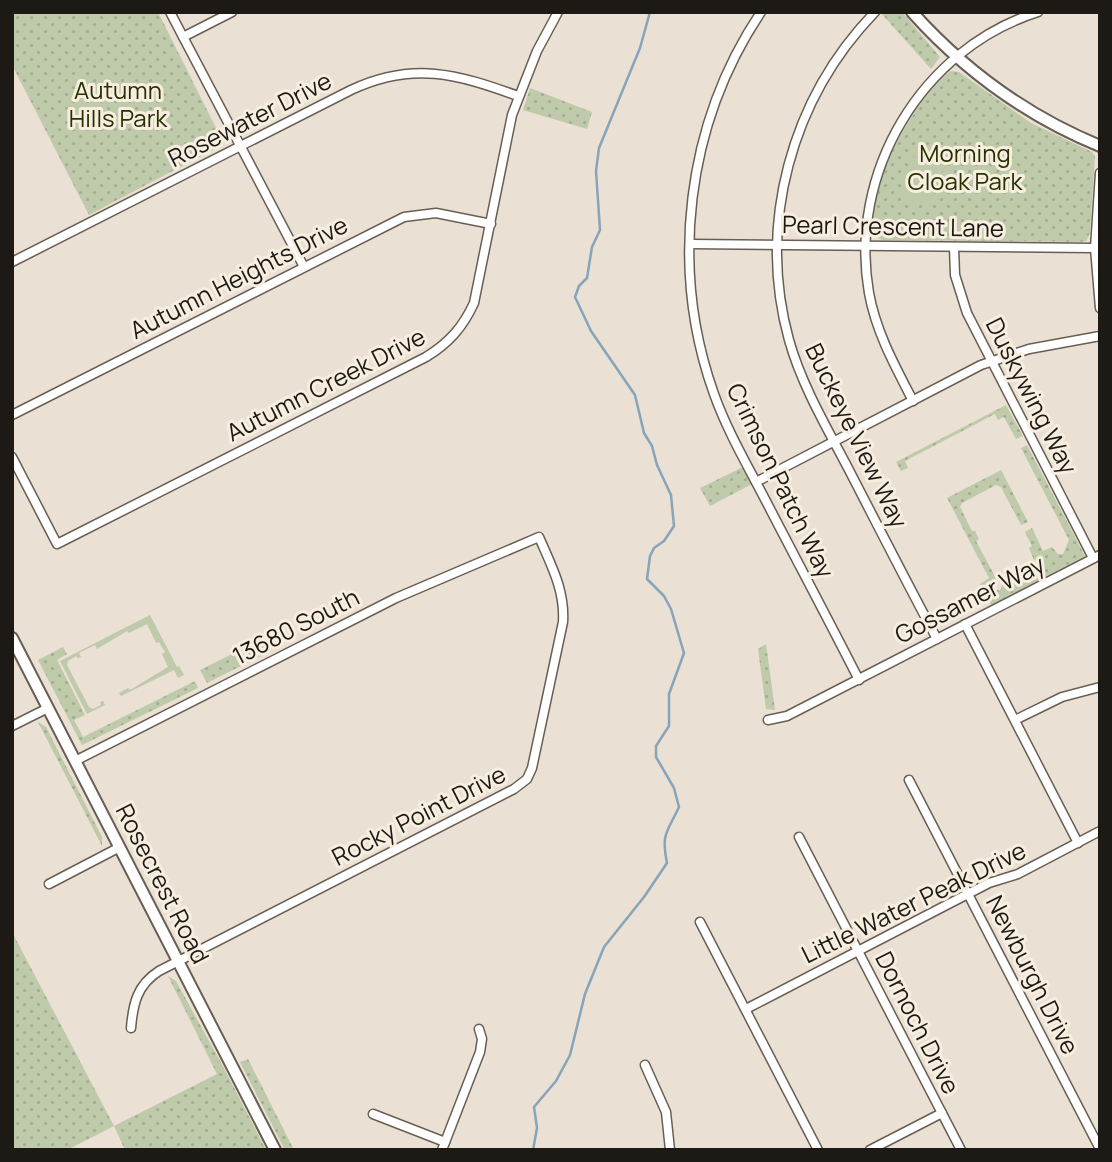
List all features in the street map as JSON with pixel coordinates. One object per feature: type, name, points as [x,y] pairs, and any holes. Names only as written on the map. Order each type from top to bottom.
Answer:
[{"type":"main road","points":[[912,12],[957,58],[1021,105],[1100,145]]},
{"type":"main road","name":"Rosecrest Road","points":[[12,638],[275,1150]]},
{"type":"street","points":[[170,12],[304,267]]},
{"type":"street","points":[[183,37],[232,12]]},
{"type":"street","name":"Autumn Creek Drive","points":[[12,457],[57,544],[443,346],[459,330],[474,303],[508,132],[518,96],[537,51],[558,12]]},
{"type":"street","name":"Crimson Patch Way","points":[[761,12],[735,56],[708,124],[694,184],[690,244],[692,299],[705,364],[726,424],[859,680]]},
{"type":"street","name":"Buckeye View Way","points":[[874,12],[836,59],[806,113],[792,149],[783,183],[777,245],[780,297],[790,343],[807,387],[937,639]]},
{"type":"street","points":[[912,401],[876,321],[867,283],[866,246],[872,191],[890,141],[920,93],[957,58],[999,28],[1038,12]]},
{"type":"street","name":"Rosewater Drive","points":[[12,262],[364,84],[396,75],[429,72],[462,77],[518,96]]},
{"type":"street","points":[[1100,173],[1095,248],[1100,308]]},
{"type":"street","name":"Autumn Heights Drive","points":[[12,415],[393,222],[415,214],[446,214],[491,224]]},
{"type":"street","name":"Pearl Crescent Lane","points":[[690,244],[1095,248]]},
{"type":"street","name":"Duskywing Way","points":[[954,247],[954,266],[967,313],[1096,556]]},
{"type":"street","points":[[756,482],[992,361],[1029,349],[1100,336]]},
{"type":"street","name":"13680 South","points":[[75,761],[407,592],[539,537]]},
{"type":"street","name":"Rocky Point Drive","points":[[177,960],[514,789],[527,779],[532,768],[563,622],[564,604],[560,587],[539,537]]},
{"type":"street","name":"Gossamer Way","points":[[768,720],[787,716],[859,680],[1096,556]]},
{"type":"street","points":[[965,624],[1079,843]]},
{"type":"street","points":[[1015,720],[1062,697],[1100,687]]},
{"type":"street","points":[[12,726],[48,708]]},
{"type":"street","name":"Newburgh Drive","points":[[909,780],[1100,1149]]},
{"type":"street","name":"Little Water Peak Drive","points":[[746,1009],[989,883],[1018,874],[1100,831]]},
{"type":"street","name":"Dornoch Drive","points":[[799,837],[961,1150]]},
{"type":"street","points":[[48,884],[120,847]]},
{"type":"street","points":[[701,922],[818,1150]]},
{"type":"street","points":[[131,1028],[135,1000],[144,983],[153,974],[177,960]]},
{"type":"street","points":[[373,1114],[444,1146],[480,1052],[482,1039],[479,1029]]},
{"type":"street","points":[[645,1065],[666,1112],[670,1150]]},
{"type":"street","points":[[870,1150],[942,1113]]},
{"type":"green space","name":"Autumn Hills Park","points":[[12,12],[158,12],[224,144],[89,215],[12,65]]},
{"type":"green space","points":[[880,12],[902,12],[940,57],[931,69]]},
{"type":"green space","name":"Morning Cloak Park","points":[[951,71],[959,72],[1031,123],[1092,152],[1095,156],[1090,233],[1086,241],[882,240],[873,235],[872,216],[876,194],[895,146],[922,102]]},
{"type":"green space","points":[[530,88],[592,112],[587,129],[523,110]]},
{"type":"green space","points":[[912,156],[944,167],[937,185],[906,174]]},
{"type":"green space","points":[[904,178],[936,189],[929,208],[898,197]]},
{"type":"green space","points":[[1006,405],[1023,436],[1016,439],[1004,417],[998,420],[995,414],[905,461],[908,468],[901,471],[896,462]]},
{"type":"green space","points":[[1027,445],[1085,556],[991,605],[980,584],[989,578],[947,498],[1001,470],[1028,522],[1021,525],[1001,487],[996,485],[962,503],[960,507],[972,531],[975,531],[979,539],[976,541],[996,578],[992,583],[996,590],[1000,590],[1005,578],[1030,565],[1041,568],[1045,566],[1041,559],[1034,560],[1029,548],[1032,546],[1025,532],[1032,528],[1043,551],[1052,547],[1058,554],[1063,554],[1069,540],[1021,448]]},
{"type":"green space","points":[[743,467],[752,484],[710,506],[700,488]]},
{"type":"green space","points":[[150,615],[177,667],[179,666],[184,675],[178,678],[174,670],[121,696],[119,693],[128,688],[130,690],[168,667],[162,654],[165,652],[159,642],[156,643],[147,624],[129,633],[127,631],[97,649],[95,645],[79,653],[81,657],[76,656],[68,661],[67,665],[89,707],[93,709],[103,701],[105,705],[87,714],[60,661]]},
{"type":"green space","points":[[264,638],[271,651],[207,683],[200,670]]},
{"type":"green space","points":[[766,644],[775,710],[766,709],[758,649]]},
{"type":"green space","points":[[63,647],[67,654],[57,660],[85,715],[74,720],[83,737],[195,681],[198,688],[82,745],[38,660]]},
{"type":"green space","points":[[38,722],[46,727],[102,837],[102,846]]},
{"type":"green space","points":[[12,932],[114,1126],[67,1150],[12,1150]]},
{"type":"green space","points":[[168,976],[176,981],[266,1150],[125,1150],[114,1126],[217,1074]]},
{"type":"green space","points":[[248,1059],[294,1150],[285,1150],[240,1062]]},
{"type":"waterway","points":[[533,1150],[537,1128],[534,1107],[556,1081],[570,1055],[585,994],[604,947],[667,863],[665,839],[679,807],[674,788],[656,757],[656,746],[669,726],[669,694],[684,653],[671,609],[664,596],[647,579],[650,556],[654,548],[664,541],[674,526],[671,495],[657,465],[652,446],[644,433],[635,395],[591,331],[575,297],[579,286],[587,278],[592,247],[600,230],[596,171],[599,148],[640,48],[650,12]]}]
